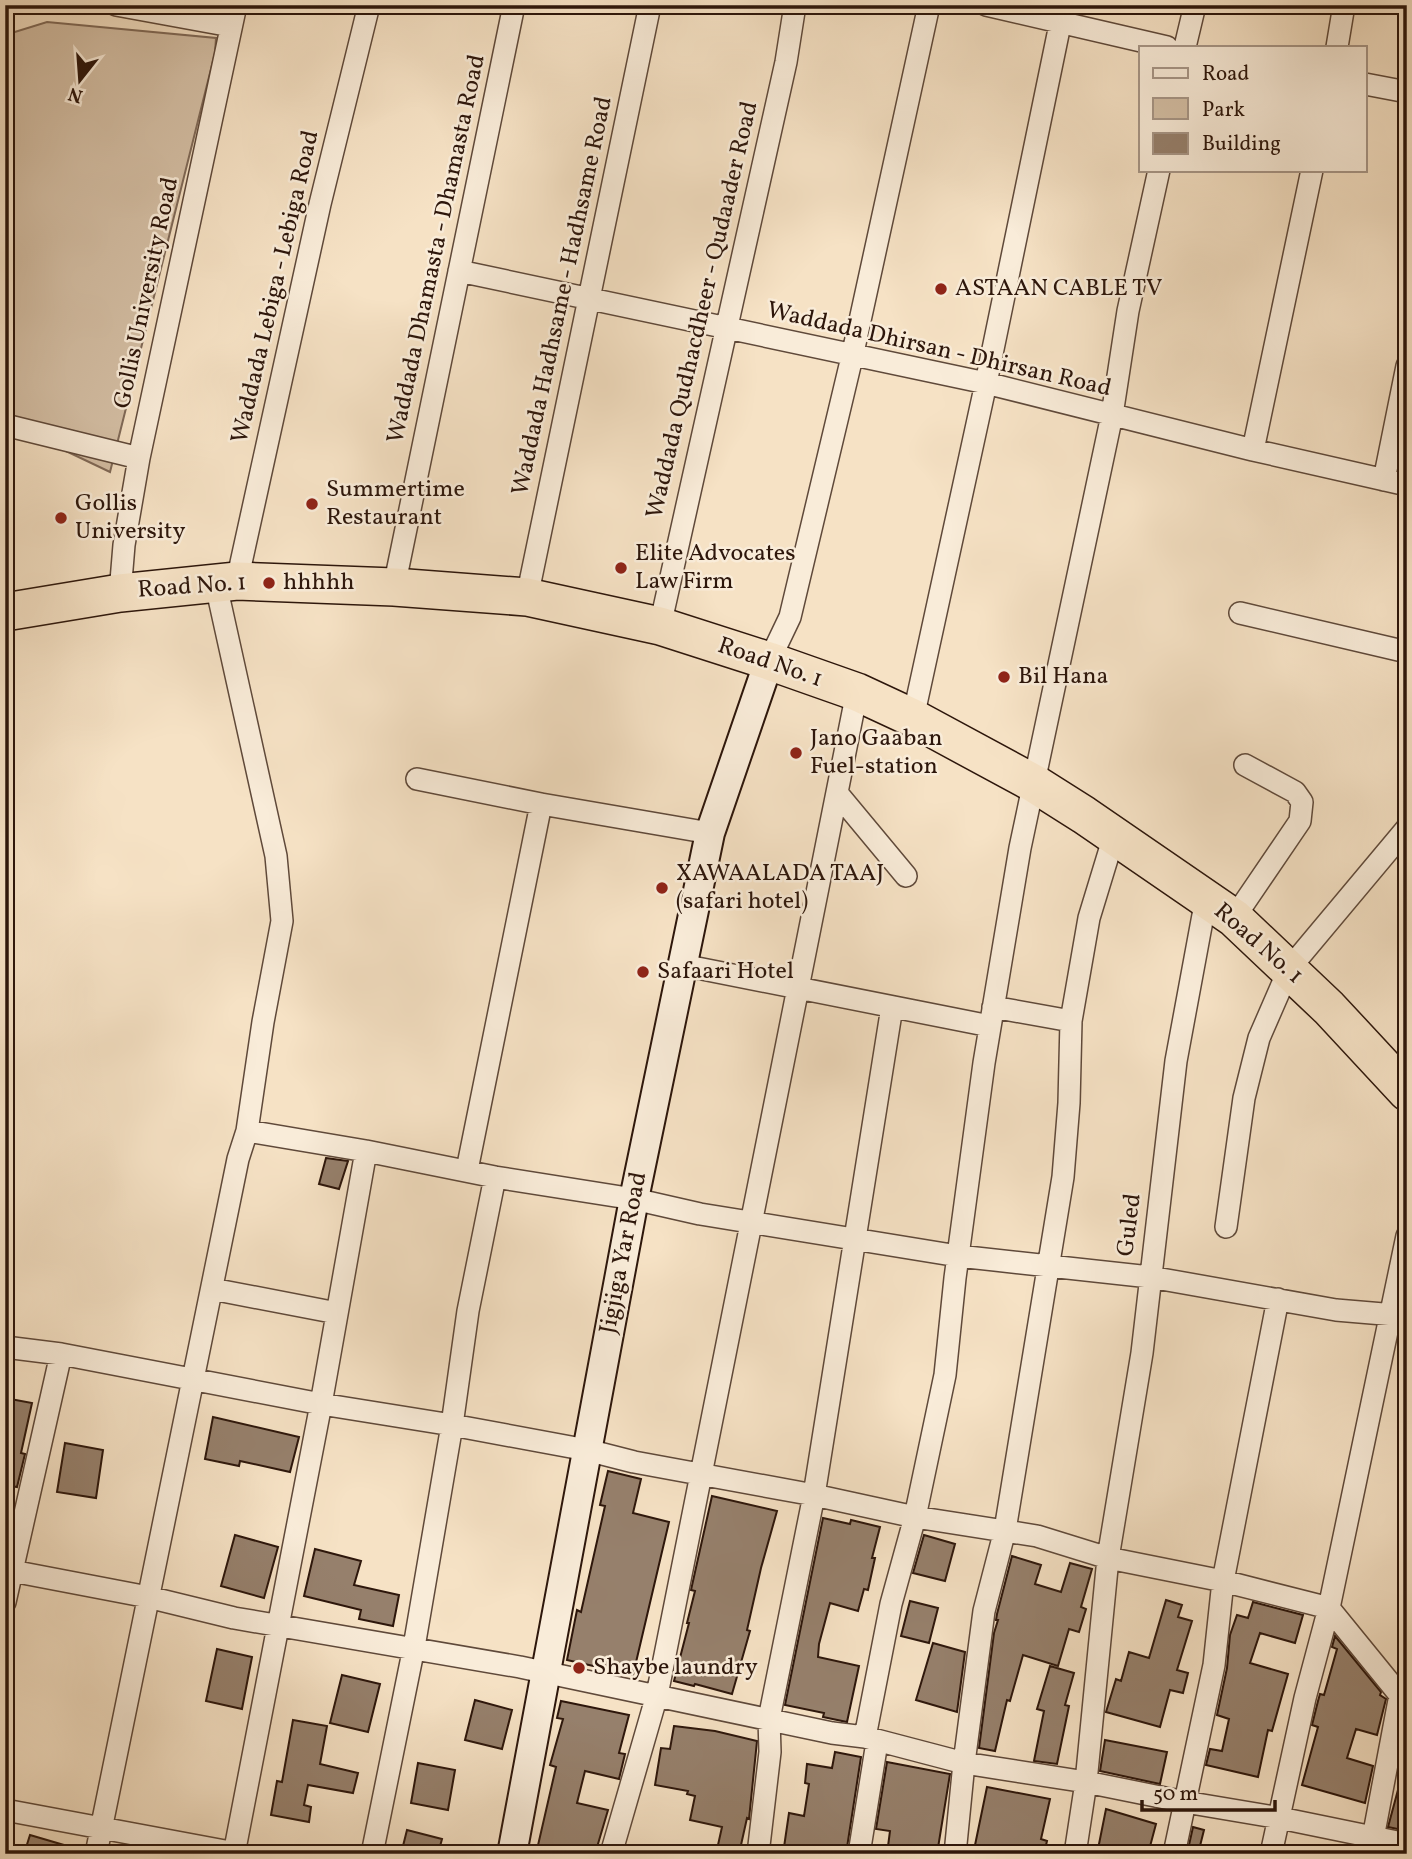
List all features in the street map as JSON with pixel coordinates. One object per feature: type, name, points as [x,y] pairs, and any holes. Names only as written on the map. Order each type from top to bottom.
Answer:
[{"type":"highway","name":"Road No. 1","points":[[5,612],[120,593],[227,583],[394,587],[527,597],[660,626],[769,661],[857,692],[913,718],[1035,784],[1114,836],[1220,908],[1289,969],[1407,1091]]},
{"type":"street","points":[[116,5],[233,16]]},
{"type":"street","name":"Waddada Lebiga - Lebiga Road","points":[[227,583],[369,5]]},
{"type":"street","name":"Waddada Dhamasta - Dhamasta Road","points":[[394,587],[514,5]]},
{"type":"street","name":"Waddada Hadhsame - Hadhsame Road","points":[[527,597],[650,5]]},
{"type":"street","name":"Waddada Qudhacdheer - Qudaader Road","points":[[660,626],[786,62],[795,5]]},
{"type":"street","points":[[769,661],[790,617],[852,356],[929,5]]},
{"type":"street","points":[[986,5],[1063,13],[1164,46]]},
{"type":"street","points":[[1185,46],[1195,5]]},
{"type":"street","points":[[1337,46],[1344,5]]},
{"type":"street","points":[[913,718],[1063,13]]},
{"type":"street","name":"Gollis University Road","points":[[120,593],[124,545],[139,458],[233,16]]},
{"type":"street","points":[[1366,84],[1407,92]]},
{"type":"street","points":[[859,1854],[871,1740],[891,1604],[915,1517],[945,1375],[958,1256],[991,1017],[1020,848],[1112,415],[1128,311],[1158,172]]},
{"type":"street","points":[[1253,450],[1312,172]]},
{"type":"street","name":"Waddada Dhirsan - Dhirsan Road","points":[[459,271],[986,383],[1253,450],[1407,485]]},
{"type":"street","points":[[1384,480],[1407,366]]},
{"type":"street","points":[[5,425],[139,458]]},
{"type":"street","points":[[96,1854],[192,1378],[238,1159],[247,1131],[263,1022],[282,921],[276,856],[227,583]]},
{"type":"street","points":[[1240,613],[1407,652]]},
{"type":"street","name":"Jigjiga Yar Road","points":[[512,1854],[634,1199],[710,833],[769,661]]},
{"type":"street","points":[[611,1854],[657,1695],[857,692]]},
{"type":"street","points":[[1220,908],[1300,821],[1302,802],[1294,792],[1245,765]]},
{"type":"street","points":[[417,779],[541,804],[710,833]]},
{"type":"street","points":[[837,793],[906,876]]},
{"type":"street","points":[[467,1170],[541,804]]},
{"type":"street","points":[[1226,1227],[1244,1098],[1259,1038],[1289,969],[1407,828]]},
{"type":"street","points":[[955,1854],[984,1611],[1005,1530],[1063,1177],[1072,1021],[1088,918],[1114,836]]},
{"type":"street","name":"Guled","points":[[1075,1854],[1086,1782],[1108,1558],[1142,1353],[1176,1061],[1220,908]]},
{"type":"street","points":[[682,965],[892,1007],[991,1017],[1072,1021]]},
{"type":"street","points":[[758,1854],[770,1752],[769,1718],[814,1494],[892,1007]]},
{"type":"street","points":[[247,1131],[750,1222],[958,1256],[1150,1277],[1336,1310],[1398,1315]]},
{"type":"street","points":[[5,1810],[236,1853],[366,1151]]},
{"type":"street","points":[[372,1854],[414,1647],[452,1425],[468,1311],[495,1177]]},
{"type":"street","points":[[1271,1854],[1305,1698],[1398,1315],[1407,1236]]},
{"type":"street","points":[[212,1289],[337,1313]]},
{"type":"street","points":[[1174,1854],[1214,1665],[1223,1581],[1278,1299]]},
{"type":"street","points":[[5,1347],[61,1354],[321,1404],[452,1425],[814,1494],[915,1517],[1037,1536],[1108,1558],[1223,1581],[1329,1608],[1403,1699],[1372,1845]]},
{"type":"street","points":[[5,1602],[9,1570],[61,1354]]},
{"type":"street","points":[[9,1570],[148,1597],[234,1618],[414,1647],[657,1695],[871,1740],[964,1763],[1086,1782],[1280,1818],[1372,1845],[1407,1844]]},
{"type":"green space","points":[[47,22],[216,38],[215,53],[110,472],[5,422],[5,35]]},
{"type":"building","points":[[326,1158],[348,1161],[339,1189],[319,1184]]},
{"type":"building","points":[[5,1398],[32,1403],[17,1487],[5,1485]]},
{"type":"building","points":[[213,1417],[299,1437],[290,1472],[240,1461],[239,1466],[205,1459]]},
{"type":"building","points":[[65,1443],[103,1450],[96,1498],[57,1492]]},
{"type":"building","points":[[608,1471],[641,1479],[633,1513],[669,1522],[633,1675],[567,1660],[577,1610],[581,1612],[605,1506],[600,1505]]},
{"type":"building","points":[[712,1496],[777,1511],[747,1630],[750,1631],[732,1694],[674,1681],[689,1623],[695,1591],[691,1590]]},
{"type":"building","points":[[823,1518],[850,1524],[851,1520],[880,1527],[868,1590],[864,1589],[858,1611],[830,1603],[819,1644],[818,1657],[859,1666],[847,1722],[823,1717],[824,1713],[785,1705]]},
{"type":"building","points":[[235,1535],[278,1547],[264,1598],[221,1586]]},
{"type":"building","points":[[924,1535],[955,1544],[945,1581],[913,1573]]},
{"type":"building","points":[[315,1549],[361,1561],[354,1585],[399,1595],[393,1626],[359,1619],[361,1610],[304,1596]]},
{"type":"building","points":[[1012,1556],[1041,1565],[1035,1584],[1061,1592],[1070,1563],[1092,1569],[1081,1607],[1086,1609],[1079,1632],[1069,1629],[1058,1666],[1023,1655],[1010,1701],[1007,1700],[995,1751],[979,1748],[997,1614]]},
{"type":"building","points":[[1166,1600],[1182,1605],[1178,1617],[1192,1621],[1177,1670],[1188,1673],[1183,1693],[1170,1690],[1160,1727],[1106,1712],[1116,1679],[1121,1681],[1129,1652],[1149,1658]]},
{"type":"building","points":[[910,1601],[938,1608],[929,1643],[901,1636]]},
{"type":"building","points":[[1253,1602],[1303,1615],[1295,1643],[1260,1633],[1250,1663],[1288,1674],[1272,1731],[1268,1730],[1258,1777],[1206,1765],[1210,1749],[1222,1751],[1229,1719],[1217,1715],[1227,1668],[1230,1635],[1237,1615],[1248,1618]]},
{"type":"building","points":[[1335,1636],[1381,1692],[1380,1695],[1386,1699],[1377,1735],[1356,1729],[1347,1758],[1373,1766],[1365,1803],[1302,1785],[1318,1727],[1312,1725],[1318,1701],[1320,1694],[1324,1695],[1337,1649],[1332,1647]]},
{"type":"building","points":[[933,1643],[965,1652],[957,1712],[916,1700]]},
{"type":"building","points":[[217,1649],[252,1657],[242,1709],[206,1701]]},
{"type":"building","points":[[1050,1666],[1074,1673],[1065,1705],[1069,1706],[1057,1764],[1034,1761],[1044,1711],[1037,1709]]},
{"type":"building","points":[[342,1675],[380,1684],[368,1732],[330,1723]]},
{"type":"building","points":[[475,1700],[512,1710],[502,1749],[465,1740]]},
{"type":"building","points":[[561,1701],[629,1715],[619,1753],[625,1754],[619,1779],[585,1771],[577,1803],[608,1810],[595,1854],[536,1854],[556,1767],[550,1765],[563,1719],[557,1718]]},
{"type":"building","points":[[293,1720],[327,1726],[320,1764],[358,1773],[353,1793],[308,1785],[304,1805],[311,1807],[309,1822],[271,1815],[277,1781],[282,1782]]},
{"type":"building","points":[[674,1726],[715,1731],[757,1741],[749,1819],[747,1818],[739,1854],[716,1854],[722,1827],[690,1820],[695,1796],[687,1794],[688,1791],[655,1785],[661,1748],[670,1749]]},
{"type":"building","points":[[1105,1740],[1167,1752],[1160,1784],[1100,1771]]},
{"type":"building","points":[[835,1752],[861,1757],[846,1854],[783,1854],[789,1813],[804,1816],[809,1784],[805,1783],[807,1764],[832,1768]]},
{"type":"building","points":[[887,1762],[950,1774],[937,1854],[887,1854],[890,1831],[876,1829]]},
{"type":"building","points":[[418,1763],[455,1770],[448,1810],[411,1803]]},
{"type":"building","points":[[1402,1775],[1407,1776],[1407,1831],[1388,1827]]},
{"type":"building","points":[[987,1787],[1050,1799],[1041,1839],[1047,1841],[1044,1854],[991,1854],[974,1850]]},
{"type":"building","points":[[1106,1809],[1156,1824],[1148,1854],[1097,1854]]},
{"type":"building","points":[[1193,1827],[1204,1830],[1198,1854],[1187,1854]]},
{"type":"building","points":[[407,1830],[442,1839],[438,1854],[401,1854]]},
{"type":"building","points":[[30,1835],[81,1850],[80,1854],[24,1854]]},
{"type":"place","name":"ASTAAN CABLE TV","points":[[941,289]]},
{"type":"place","name":"Summertime Restaurant","points":[[312,504]]},
{"type":"place","name":"Gollis University","points":[[61,518]]},
{"type":"place","name":"Elite Advocates Law Firm","points":[[621,568]]},
{"type":"place","name":"hhhhh","points":[[269,583]]},
{"type":"place","name":"Bil Hana","points":[[1004,677]]},
{"type":"place","name":"Jano Gaaban Fuel-station","points":[[796,753]]},
{"type":"place","name":"XAWAALADA TAAJ (safari hotel)","points":[[662,888]]},
{"type":"place","name":"Safaari Hotel","points":[[643,972]]},
{"type":"place","name":"Shaybe laundry","points":[[579,1668]]}]
